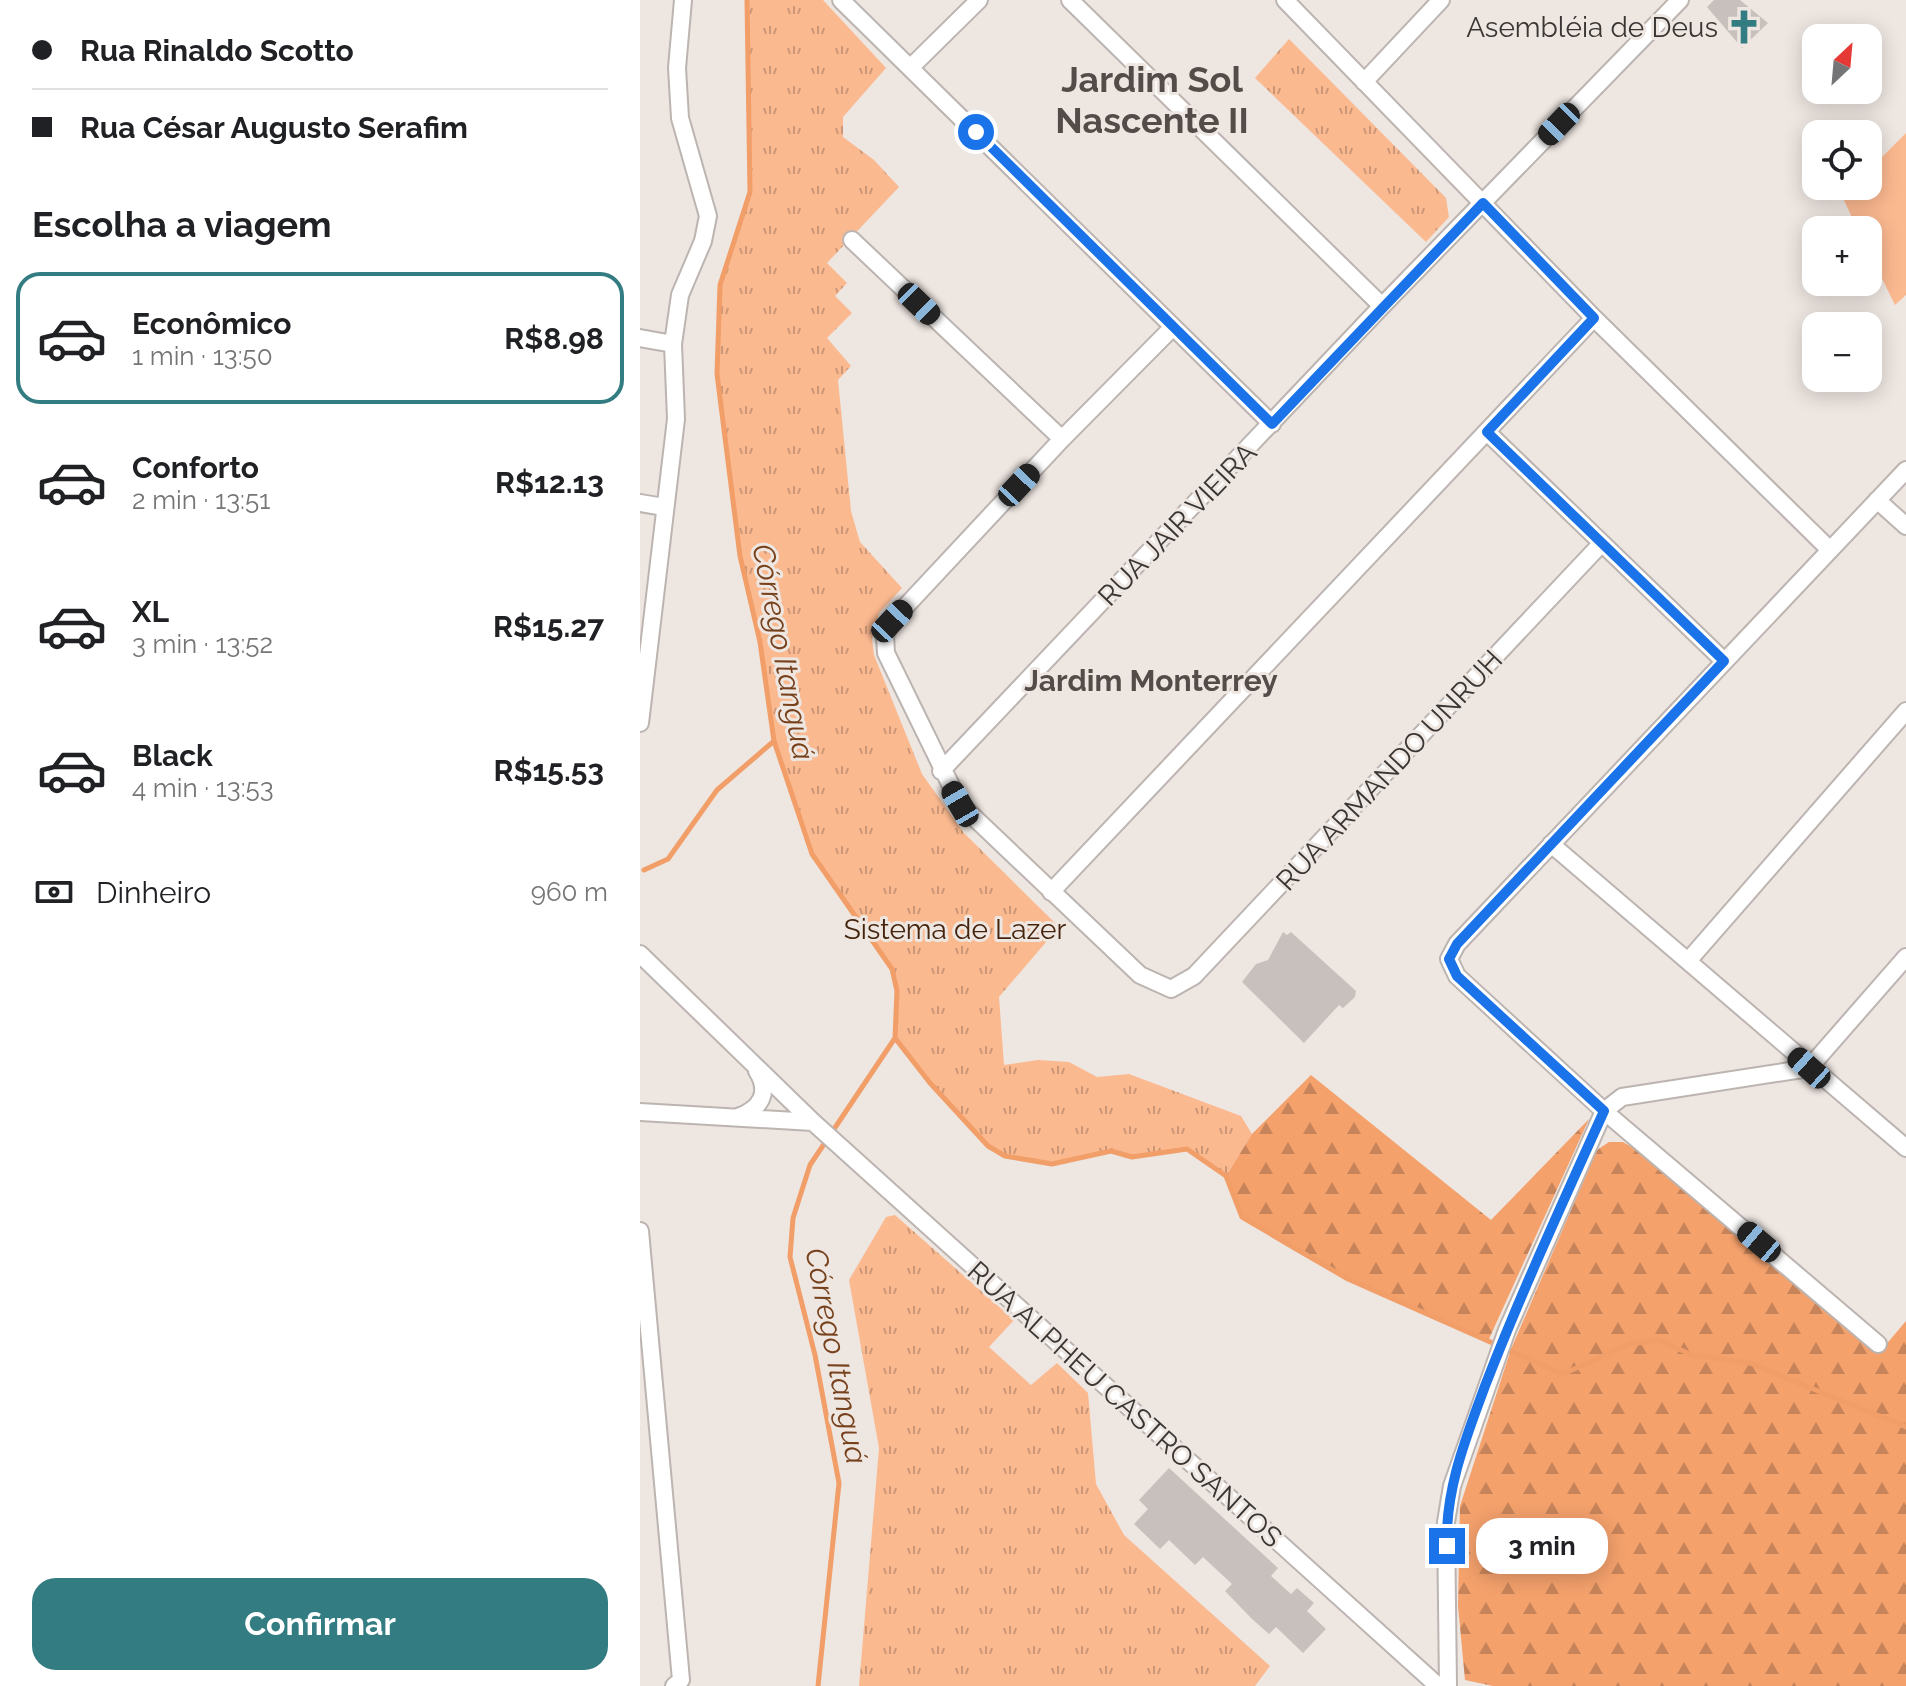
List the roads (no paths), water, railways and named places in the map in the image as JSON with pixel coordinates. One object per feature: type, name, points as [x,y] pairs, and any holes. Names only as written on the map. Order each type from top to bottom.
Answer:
[{"type":"street","points":[[640,723],[676,419],[673,344],[680,295],[703,241],[708,216],[680,118],[677,68],[683,0]]},
{"type":"street","points":[[841,0],[1272,424]]},
{"type":"street","points":[[911,67],[979,0]]},
{"type":"street","points":[[1070,0],[1382,306]]},
{"type":"street","points":[[1285,0],[1594,318],[1830,550]]},
{"type":"street","points":[[1364,82],[1441,0]]},
{"type":"street","name":"RUA JAIR VIEIRA","points":[[941,771],[1382,306],[1680,0]]},
{"type":"street","points":[[852,240],[1062,439]]},
{"type":"street","points":[[1172,328],[1062,439],[892,621],[885,635],[886,653],[941,771],[960,804],[1051,892],[1594,318]]},
{"type":"street","points":[[640,338],[673,344]]},
{"type":"street","points":[[1487,432],[1724,661]]},
{"type":"street","points":[[1878,1344],[1604,1111],[1452,970],[1449,959],[1457,944],[1906,470]]},
{"type":"street","points":[[1877,500],[1906,526]]},
{"type":"street","points":[[640,503],[664,507]]},
{"type":"street","name":"RUA ARMANDO UNRUH","points":[[1051,892],[1140,975],[1171,989],[1194,976],[1601,544]]},
{"type":"street","points":[[1688,961],[1906,711]]},
{"type":"street","points":[[1551,844],[1906,1148]]},
{"type":"street","name":"RUA ALPHEU CASTRO SANTOS","points":[[640,954],[815,1124],[1438,1686]]},
{"type":"street","points":[[1448,1686],[1446,1522],[1465,1441],[1507,1330],[1604,1111],[1622,1097],[1809,1068],[1906,957]]},
{"type":"street","name":"RUA ALPHEU CASTRO SANTOS","points":[[737,1118],[756,1108],[763,1098],[760,1075],[749,1062]]},
{"type":"street","points":[[640,1112],[815,1124]]},
{"type":"street","points":[[640,1231],[677,1683]]},
{"type":"waterway","name":"Córrego Itanguá","points":[[747,0],[750,192],[720,285],[717,374],[740,556],[760,642],[774,741],[812,854],[892,969],[897,991],[895,1038],[810,1165],[793,1218],[790,1257],[815,1355],[839,1483],[818,1686]]},
{"type":"waterway","points":[[644,870],[668,859],[717,790],[774,741]]},
{"type":"waterway","points":[[895,1038],[930,1083],[988,1146],[1005,1156],[1052,1164],[1111,1151],[1132,1157],[1187,1149],[1226,1176],[1242,1217],[1348,1279],[1563,1374],[1630,1344],[1659,1340],[1692,1355],[1750,1363],[1906,1427]]},
{"type":"place","name":"Asembléia de Deus","points":[[1744,27]]},
{"type":"district","name":"Jardim Sol Nascente II","points":[[1152,100]]},
{"type":"district","name":"Jardim Monterrey","points":[[1151,681]]},
{"type":"park label","name":"Sistema de Lazer","points":[[955,929]]}]
